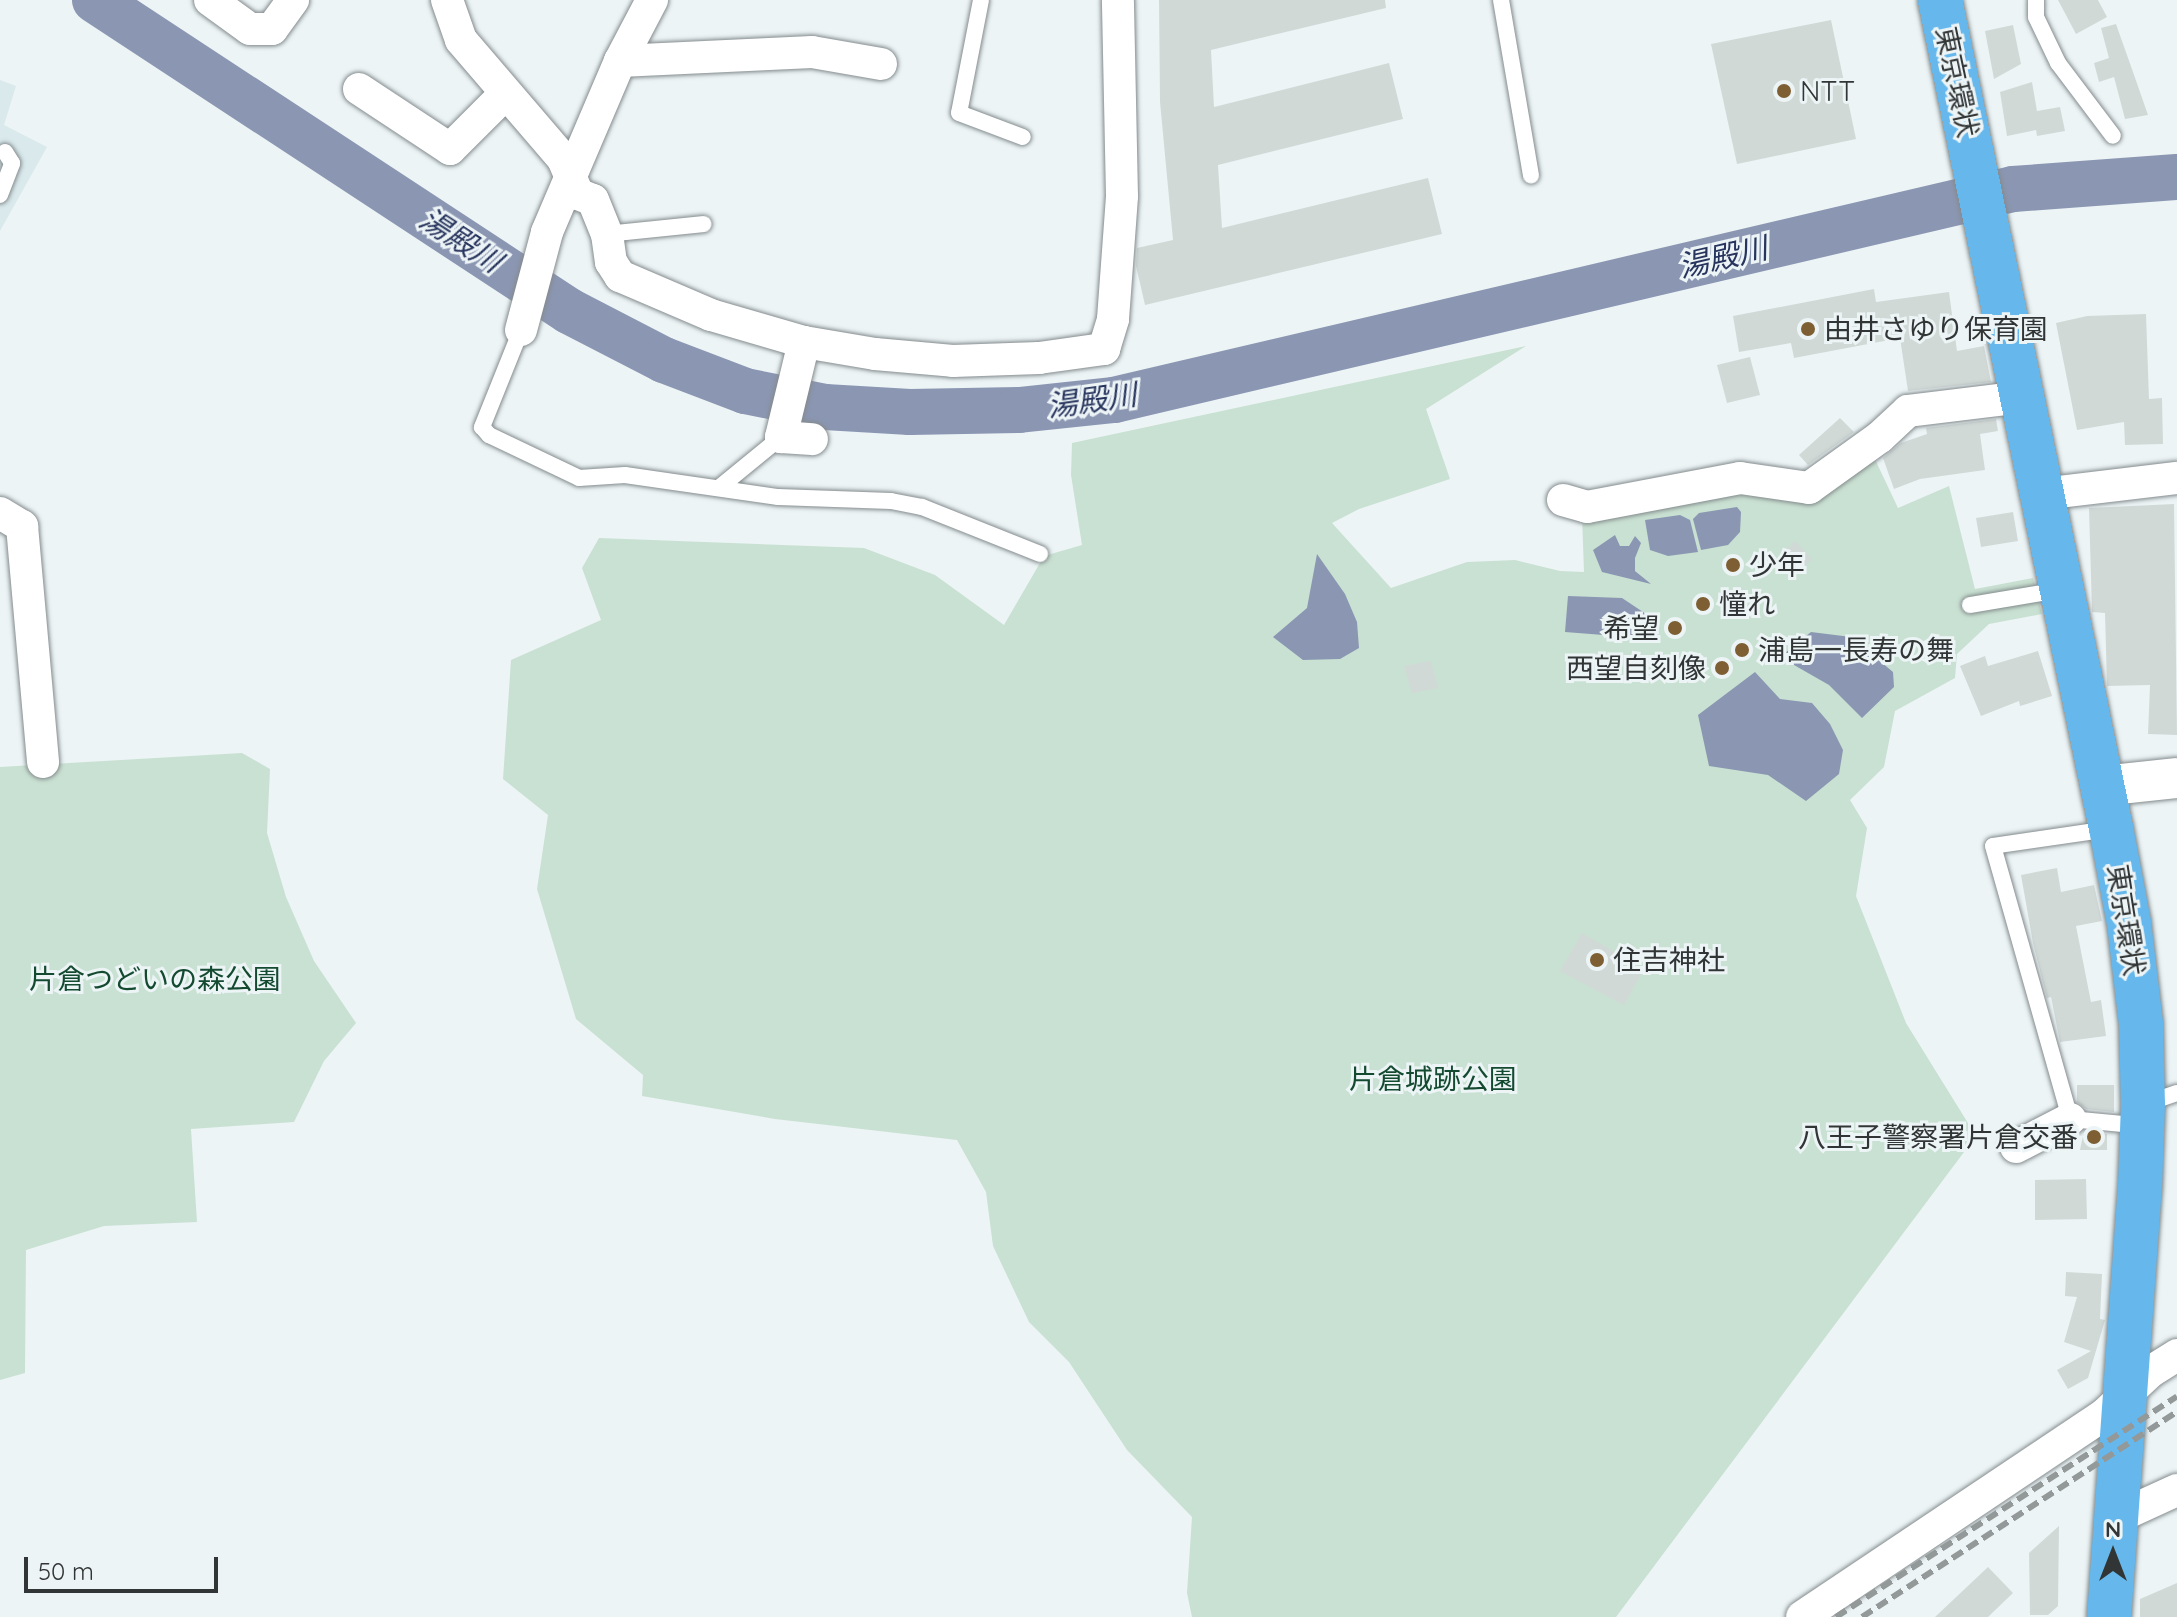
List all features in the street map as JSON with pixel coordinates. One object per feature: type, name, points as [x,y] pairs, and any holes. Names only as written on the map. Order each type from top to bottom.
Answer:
[{"type":"highway","name":"東京環状","points":[[1940,0],[2111,828],[2129,923],[2138,995],[2148,1107],[2109,1617]]},
{"type":"street","points":[[210,0],[250,29],[272,29],[293,0]]},
{"type":"street","points":[[447,0],[461,40],[563,159],[578,194],[593,200],[607,234],[611,262],[620,276],[711,315],[803,346],[953,361],[1039,358],[1104,349],[1113,319],[1122,196],[1118,0]]},
{"type":"street","points":[[522,326],[546,235],[620,61],[652,0]]},
{"type":"street","points":[[620,61],[812,52],[881,64]]},
{"type":"street","points":[[359,89],[450,149],[505,94]]},
{"type":"street","points":[[793,435],[803,346]]},
{"type":"street","points":[[1563,500],[1587,507],[1740,478],[1809,488],[1880,437],[1908,411],[2022,397]]},
{"type":"street","points":[[2042,494],[2177,478]]},
{"type":"street","points":[[0,513],[22,526],[43,762]]},
{"type":"street","points":[[2102,786],[2177,778]]},
{"type":"street","points":[[2016,1147],[2070,1119]]},
{"type":"street","points":[[1802,1617],[2105,1414],[2150,1372],[2177,1355]]},
{"type":"street","points":[[2118,1517],[2177,1490]]},
{"type":"lane","points":[[981,0],[959,113],[1023,137]]},
{"type":"lane","points":[[1501,0],[1531,175]]},
{"type":"lane","points":[[2036,0],[2036,17],[2058,63],[2113,136]]},
{"type":"lane","points":[[0,195],[11,175],[12,163],[5,152]]},
{"type":"lane","points":[[607,234],[703,224]]},
{"type":"lane","points":[[522,326],[482,418],[482,427],[489,435],[579,478],[625,475],[778,497],[891,501],[922,507],[1040,554]]},
{"type":"lane","points":[[720,487],[793,435]]},
{"type":"lane","points":[[1970,605],[2061,590]]},
{"type":"lane","points":[[2111,828],[1993,846],[2070,1119],[2148,1107]]},
{"type":"shaded area","points":[[0,80],[16,86],[4,125],[47,147],[0,231]]},
{"type":"green space","name":"片倉城跡公園","points":[[1526,346],[1426,409],[1450,479],[1359,509],[1332,523],[1391,588],[1467,562],[1515,560],[1560,571],[1584,572],[1582,517],[1744,486],[1802,496],[1872,453],[1898,508],[1949,486],[1975,589],[2033,578],[2042,614],[1989,624],[1957,654],[1955,678],[1895,711],[1884,767],[1850,800],[1867,828],[1856,896],[1906,1023],[1976,1136],[1616,1617],[1192,1617],[1187,1593],[1192,1517],[1127,1450],[1069,1362],[1029,1322],[993,1246],[986,1192],[957,1140],[775,1119],[642,1096],[643,1075],[576,1019],[537,889],[548,815],[503,779],[511,660],[601,620],[582,568],[599,538],[864,548],[935,575],[1004,625],[1044,556],[1082,545],[1071,475],[1072,443]]},
{"type":"green space","name":"片倉つどいの森公園","points":[[242,753],[270,769],[267,833],[286,897],[314,961],[356,1023],[324,1061],[294,1122],[191,1129],[197,1222],[104,1226],[26,1250],[25,1373],[0,1380],[0,767]]},
{"type":"water","points":[[1737,507],[1741,512],[1740,532],[1728,545],[1701,550],[1693,519],[1699,513]]},
{"type":"water","points":[[1680,515],[1690,520],[1698,552],[1668,556],[1650,550],[1645,520]]},
{"type":"water","points":[[1615,535],[1620,546],[1629,546],[1635,536],[1641,543],[1635,558],[1635,571],[1651,584],[1602,572],[1593,550]]},
{"type":"water","points":[[1317,554],[1345,594],[1357,622],[1359,648],[1340,659],[1303,660],[1273,637],[1307,608]]},
{"type":"water","points":[[1568,596],[1622,598],[1646,614],[1642,638],[1565,632]]},
{"type":"water","points":[[1811,632],[1851,637],[1893,672],[1894,687],[1862,718],[1829,685],[1780,657]]},
{"type":"water","points":[[1755,672],[1780,699],[1812,703],[1830,724],[1843,750],[1839,774],[1806,801],[1768,775],[1709,766],[1698,715]]},
{"type":"building","points":[[1159,0],[1385,0],[1386,8],[1211,50],[1214,107],[1389,63],[1403,119],[1218,165],[1222,228],[1428,178],[1442,234],[1145,305],[1136,266],[1137,248],[1173,240],[1160,102]]},
{"type":"building","points":[[2058,0],[2098,0],[2107,17],[2076,34]]},
{"type":"building","name":"NTT","points":[[1831,20],[1856,139],[1737,164],[1711,44]]},
{"type":"building","points":[[2116,24],[2148,115],[2125,119],[2114,77],[2099,82],[2094,63],[2109,58],[2101,28]]},
{"type":"building","points":[[2013,25],[2021,64],[1994,79],[1985,31]]},
{"type":"building","points":[[2032,82],[2037,111],[2060,107],[2065,131],[2037,136],[2036,130],[2007,136],[2000,92]]},
{"type":"building","points":[[1874,289],[1876,302],[1949,292],[1957,351],[1984,346],[1991,382],[1908,391],[1900,338],[1794,358],[1791,343],[1739,352],[1733,316]]},
{"type":"building","points":[[2146,314],[2149,399],[2162,398],[2163,444],[2125,445],[2124,422],[2077,430],[2056,323],[2087,316]]},
{"type":"building","points":[[1750,357],[1760,395],[1727,403],[1717,365]]},
{"type":"building","points":[[1840,418],[1854,432],[1808,465],[1799,455]]},
{"type":"building","points":[[1996,419],[1998,431],[1980,434],[1985,470],[1920,479],[1894,489],[1883,458],[1901,443],[1927,434],[1926,428]]},
{"type":"building","points":[[2174,504],[2177,735],[2148,734],[2150,685],[2107,686],[2105,613],[2092,612],[2089,508]]},
{"type":"building","points":[[2013,512],[2018,541],[1981,547],[1976,518]]},
{"type":"building","points":[[1795,541],[1812,559],[1793,577],[1776,559]]},
{"type":"building","points":[[2038,651],[2052,696],[2020,706],[2019,701],[1981,716],[1960,666],[1985,656],[1988,666]]},
{"type":"building","points":[[1431,661],[1438,688],[1412,693],[1404,666]]},
{"type":"building","points":[[2057,868],[2061,892],[2094,885],[2102,921],[2076,926],[2091,1002],[2101,1000],[2106,1036],[2060,1042],[2051,997],[2047,998],[2021,875]]},
{"type":"building","name":"住吉神社","points":[[1582,933],[1644,969],[1624,1005],[1560,971]]},
{"type":"building","points":[[2077,1085],[2114,1085],[2114,1112],[2086,1109],[2077,1102]]},
{"type":"building","name":"八王子警察署片倉交番","points":[[2084,1131],[2107,1134],[2107,1150],[2080,1150]]},
{"type":"building","points":[[2086,1179],[2087,1219],[2035,1220],[2035,1180]]},
{"type":"building","points":[[2066,1272],[2102,1274],[2100,1319],[2105,1320],[2088,1378],[2068,1389],[2057,1370],[2091,1351],[2064,1342],[2077,1297],[2065,1296]]},
{"type":"building","points":[[2059,1526],[2058,1606],[2048,1615],[2030,1615],[2029,1553]]},
{"type":"building","points":[[1988,1567],[2013,1593],[1988,1617],[1935,1617]]},
{"type":"building","points":[[2177,1583],[2177,1617],[2140,1617],[2140,1599]]},
{"type":"waterway","name":"湯殿川","points":[[95,0],[569,311],[664,360],[745,391],[825,407],[910,412],[1019,410],[1114,400],[2013,189],[2177,177]]},
{"type":"railway","points":[[1836,1617],[2177,1396]]},
{"type":"railway","points":[[1862,1617],[2177,1412]]},
{"type":"place","name":"NTT","points":[[1784,91]]},
{"type":"place","name":"由井さゆり保育園","points":[[1808,329]]},
{"type":"place","name":"少年","points":[[1733,565]]},
{"type":"place","name":"憧れ","points":[[1703,604]]},
{"type":"place","name":"希望","points":[[1675,628]]},
{"type":"place","name":"浦島一長寿の舞","points":[[1742,650]]},
{"type":"place","name":"西望自刻像","points":[[1722,668]]},
{"type":"place","name":"住吉神社","points":[[1597,960]]},
{"type":"place","name":"八王子警察署片倉交番","points":[[2094,1137]]}]
